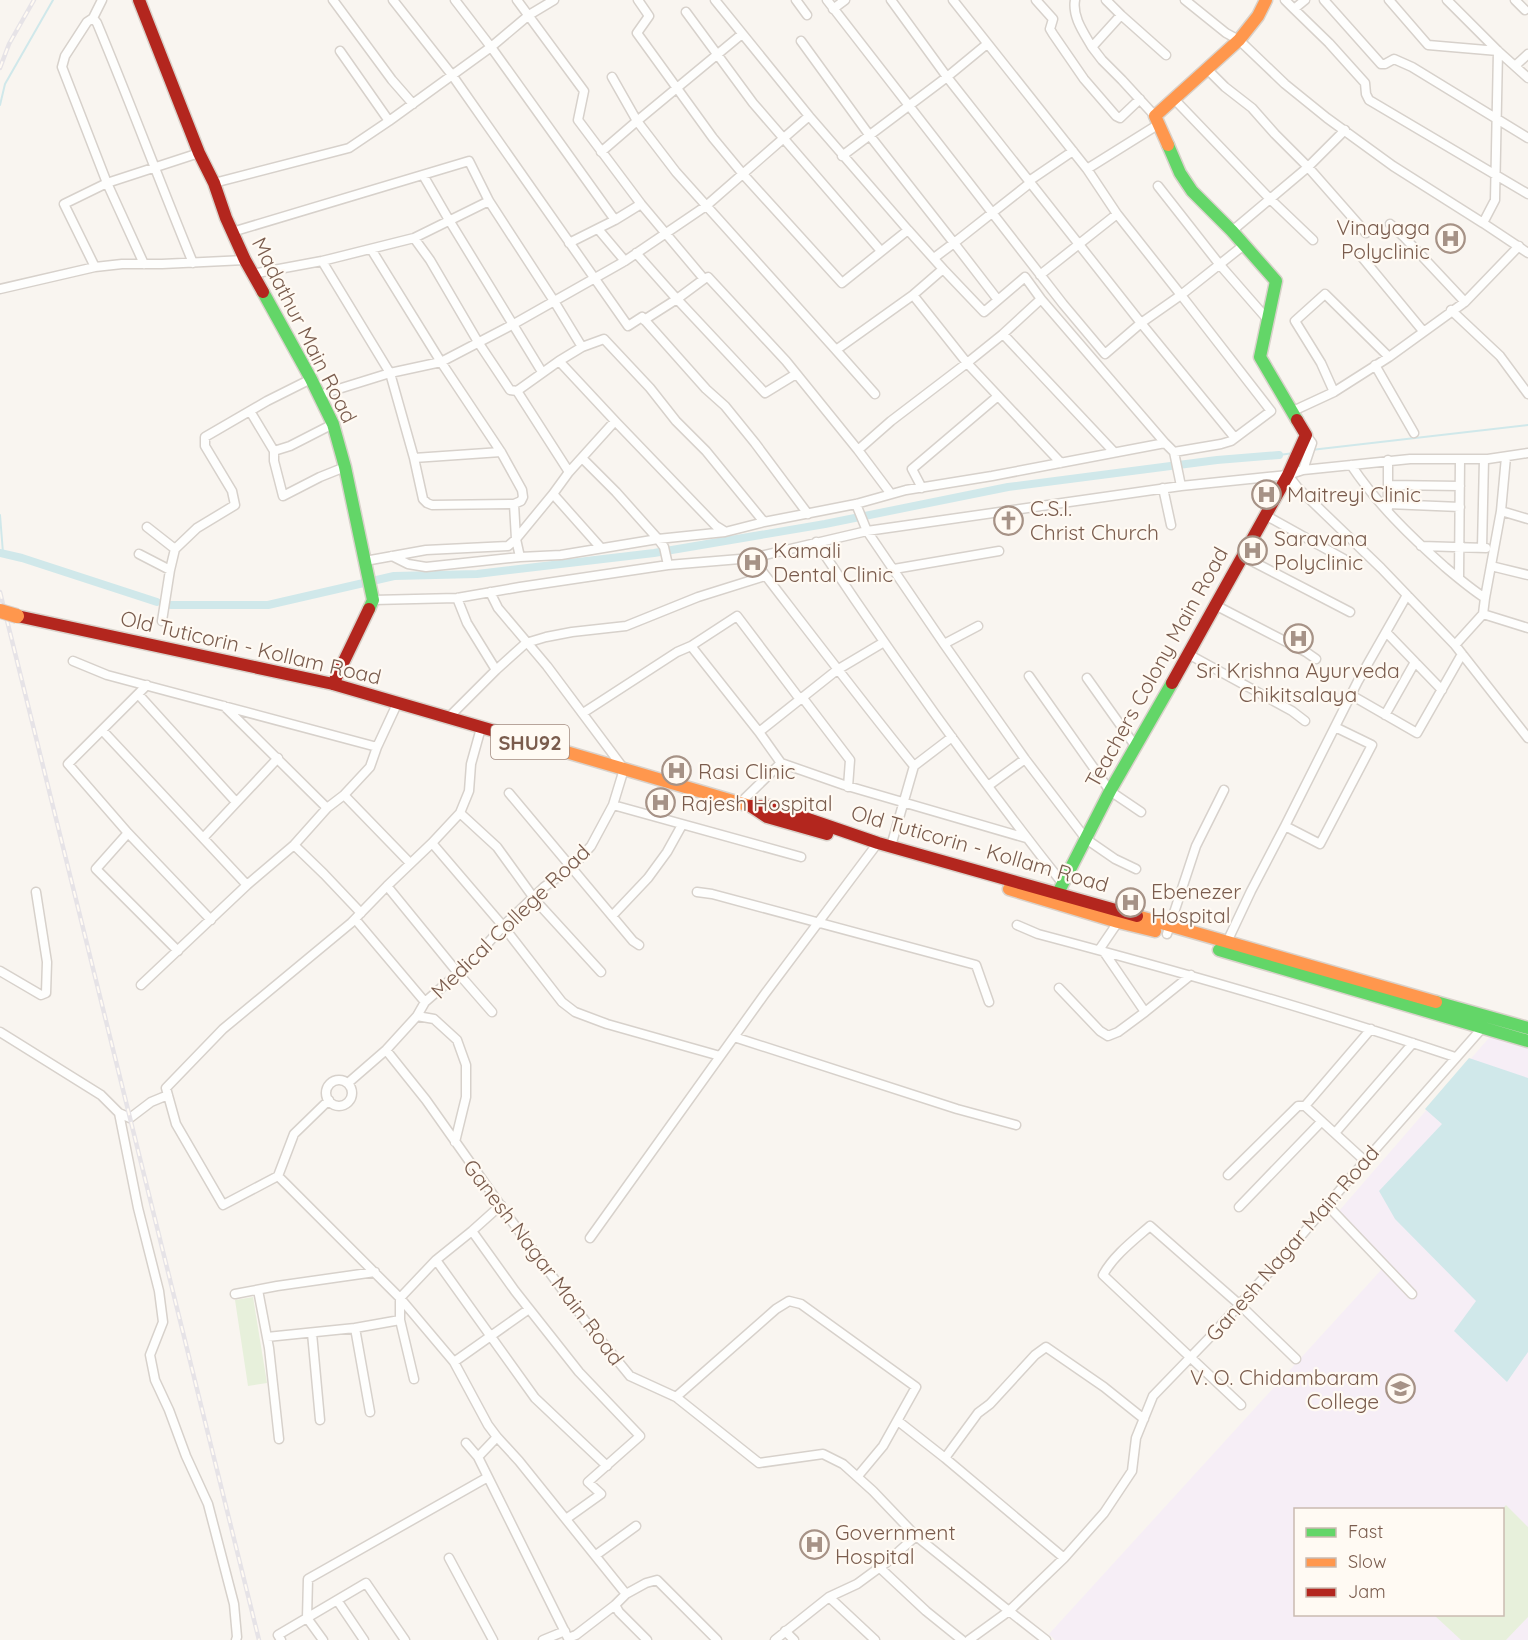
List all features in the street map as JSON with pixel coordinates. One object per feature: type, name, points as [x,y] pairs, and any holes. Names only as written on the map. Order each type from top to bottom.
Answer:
[{"type":"main road","points":[[1266,0],[1258,16],[1239,40],[1157,120],[1180,173],[1192,191],[1232,231],[1276,281],[1260,357],[1293,411]]},
{"type":"main road","name":"Madathur Main Road","points":[[142,1],[232,232],[252,274],[311,379],[333,424],[345,467],[372,595]]},
{"type":"main road","name":"Teachers Colony Main Road","points":[[1061,888],[1110,791],[1264,515],[1298,467],[1307,440],[1293,411]]},
{"type":"main road","points":[[333,684],[372,595]]},
{"type":"main road","name":"Old Tuticorin - Kollam Road","points":[[0,611],[333,684],[746,805],[770,806],[966,868],[1061,888],[1168,930],[1227,942],[1487,1022],[1528,1028]]},
{"type":"main road","points":[[746,805],[767,817],[1118,922],[1168,930],[1487,1022],[1528,1041]]},
{"type":"street","points":[[102,0],[93,18],[87,22],[65,56],[62,67],[107,183],[144,264]]},
{"type":"street","points":[[333,0],[392,80],[413,104]]},
{"type":"street","points":[[393,0],[452,75],[628,326],[642,317],[706,389],[725,406],[808,513]]},
{"type":"street","points":[[454,0],[491,47],[615,220]]},
{"type":"street","points":[[517,0],[584,91],[578,120],[641,204],[704,279]]},
{"type":"street","points":[[214,183],[349,148],[491,47],[529,15],[554,0]]},
{"type":"street","points":[[638,0],[649,16],[637,33],[677,89],[742,173],[842,282],[908,230]]},
{"type":"street","points":[[715,0],[842,156],[984,312],[1025,277],[1041,299],[1174,452],[1180,486]]},
{"type":"street","points":[[796,0],[807,15]]},
{"type":"street","points":[[827,0],[1040,275],[1105,354]]},
{"type":"street","points":[[833,9],[844,0]]},
{"type":"street","points":[[891,0],[947,77],[1078,244],[1235,438]]},
{"type":"street","points":[[953,0],[1087,169],[1117,214],[1271,411],[1235,438],[1221,444],[1174,452]]},
{"type":"street","points":[[1036,0],[1053,19],[1050,29],[1084,79],[1116,116],[1120,118],[1140,99]]},
{"type":"street","points":[[1075,0],[1074,9],[1092,46],[1157,120],[1087,169]]},
{"type":"street","points":[[1106,0],[1166,55]]},
{"type":"street","points":[[1185,0],[1226,33],[1239,40],[1285,84],[1392,166],[1528,253]]},
{"type":"street","points":[[1285,0],[1329,43],[1365,83],[1369,100],[1528,194]]},
{"type":"street","points":[[1294,9],[1305,0]]},
{"type":"street","points":[[1324,0],[1381,64],[1394,59],[1412,68],[1528,138]]},
{"type":"street","points":[[1389,0],[1428,45],[1498,51]]},
{"type":"street","points":[[1448,0],[1528,78]]},
{"type":"street","points":[[1515,0],[1524,10]]},
{"type":"street","points":[[686,12],[753,103],[881,251]]},
{"type":"street","points":[[1092,46],[1121,15]]},
{"type":"street","points":[[93,18],[122,83],[193,263]]},
{"type":"street","points":[[601,152],[742,34]]},
{"type":"street","points":[[801,41],[870,136],[998,300]]},
{"type":"street","points":[[842,156],[987,44]]},
{"type":"street","points":[[340,51],[389,121]]},
{"type":"street","points":[[1483,223],[1495,200],[1498,51]]},
{"type":"street","points":[[1515,66],[1528,54]]},
{"type":"street","points":[[1207,69],[1225,87],[1252,108],[1366,233]]},
{"type":"street","points":[[612,77],[637,121],[676,172],[875,394]]},
{"type":"street","points":[[1175,100],[1270,199],[1313,240]]},
{"type":"street","points":[[319,395],[390,373],[441,362],[625,261],[706,206],[808,116]]},
{"type":"street","points":[[1232,231],[1308,167],[1345,130]]},
{"type":"street","points":[[934,258],[1073,151]]},
{"type":"street","points":[[95,267],[64,204],[107,183],[200,153]]},
{"type":"street","points":[[232,232],[469,161],[489,201],[582,347]]},
{"type":"street","points":[[423,175],[542,372]]},
{"type":"street","points":[[1158,186],[1220,265],[1268,320]]},
{"type":"street","points":[[252,274],[322,261],[414,238],[489,201]]},
{"type":"street","points":[[569,243],[641,204]]},
{"type":"street","points":[[1040,275],[1117,214]]},
{"type":"street","points":[[1390,224],[1465,302]]},
{"type":"street","points":[[598,229],[625,261]]},
{"type":"street","points":[[414,238],[510,390],[517,391],[582,347],[604,339],[650,388],[676,421],[706,451],[764,522]]},
{"type":"street","points":[[1096,362],[1142,323],[1244,245]]},
{"type":"street","points":[[1293,411],[1334,392],[1389,357],[1465,302],[1519,246]]},
{"type":"street","points":[[322,261],[390,373],[423,499],[432,505],[514,504],[521,501],[522,489],[501,452],[441,362],[371,249]]},
{"type":"street","points":[[636,253],[765,393],[796,374]]},
{"type":"street","points":[[1361,256],[1423,331]]},
{"type":"street","points":[[0,289],[95,267],[245,260]]},
{"type":"street","points":[[836,350],[944,269]]},
{"type":"street","points":[[644,320],[708,277],[786,361],[891,494]]},
{"type":"street","points":[[1334,392],[1321,363],[1295,321],[1325,294],[1389,357]]},
{"type":"street","points":[[912,295],[967,363],[1061,463]]},
{"type":"street","points":[[858,450],[891,421],[1003,334],[1041,299]]},
{"type":"street","points":[[1451,310],[1500,356],[1528,394]]},
{"type":"street","points":[[1003,334],[1113,452]]},
{"type":"street","points":[[559,361],[716,526],[725,532]]},
{"type":"street","points":[[1376,365],[1414,433]]},
{"type":"street","points":[[162,621],[175,549],[197,528],[235,505],[232,492],[205,446],[205,437],[267,401],[311,379]]},
{"type":"street","points":[[517,391],[569,472]]},
{"type":"street","points":[[922,488],[912,469],[998,396]]},
{"type":"street","points":[[250,411],[274,451],[283,496],[345,467]]},
{"type":"street","points":[[365,563],[426,550],[508,546],[615,421]]},
{"type":"street","points":[[274,451],[290,446],[333,424]]},
{"type":"street","points":[[392,556],[408,564],[426,567],[561,555],[658,539],[725,532],[808,513],[859,512],[891,494],[906,490],[1166,443]]},
{"type":"street","points":[[414,458],[501,452]]},
{"type":"street","points":[[372,595],[457,598],[666,556],[752,558],[867,531],[1298,467],[1351,465],[1388,460],[1484,459],[1527,455]]},
{"type":"street","points":[[1455,645],[1483,614],[1501,511],[1506,457]]},
{"type":"street","points":[[582,458],[658,539],[666,556]]},
{"type":"street","points":[[1459,578],[1460,459]]},
{"type":"street","points":[[1482,548],[1484,459]]},
{"type":"street","points":[[1388,460],[1388,508]]},
{"type":"street","points":[[1351,465],[1366,488],[1388,508],[1421,546],[1485,598]]},
{"type":"street","points":[[1298,467],[1298,488],[1455,645],[1528,738]]},
{"type":"street","points":[[1388,485],[1460,486]]},
{"type":"street","points":[[1163,488],[1171,525]]},
{"type":"street","points":[[553,494],[601,548]]},
{"type":"street","points":[[514,504],[516,539],[520,557]]},
{"type":"street","points":[[1388,508],[1460,507]]},
{"type":"street","points":[[1501,511],[1528,519]]},
{"type":"street","points":[[859,512],[867,531],[944,644],[1025,759],[1086,839],[1115,859],[1136,869]]},
{"type":"street","points":[[1264,515],[1344,559]]},
{"type":"street","points":[[147,527],[175,549]]},
{"type":"street","points":[[816,542],[884,642],[1061,888]]},
{"type":"street","points":[[1421,546],[1494,548]]},
{"type":"street","points":[[894,570],[999,551]]},
{"type":"street","points":[[140,554],[170,570]]},
{"type":"street","points":[[1242,556],[1350,612]]},
{"type":"street","points":[[752,558],[914,766]]},
{"type":"street","points":[[1491,566],[1528,575]]},
{"type":"street","points":[[448,718],[526,643],[572,632],[626,626],[698,597],[765,576]]},
{"type":"street","points":[[490,592],[498,608],[547,666],[624,769]]},
{"type":"street","points":[[1227,942],[1351,695],[1407,595]]},
{"type":"street","points":[[457,598],[467,623],[496,670]]},
{"type":"street","points":[[1215,605],[1316,659]]},
{"type":"street","points":[[1483,614],[1528,628]]},
{"type":"street","points":[[582,713],[737,616],[850,760],[848,787]]},
{"type":"street","points":[[944,644],[978,626]]},
{"type":"street","points":[[1386,632],[1442,690]]},
{"type":"street","points":[[759,732],[837,670],[884,642]]},
{"type":"street","points":[[691,646],[782,763],[848,787],[1027,838]]},
{"type":"street","points":[[1188,654],[1292,711],[1305,721]]},
{"type":"street","points":[[1351,695],[1417,733],[1462,654]]},
{"type":"street","points":[[73,662],[107,675],[377,747]]},
{"type":"street","points":[[1386,715],[1415,662]]},
{"type":"street","points":[[1029,676],[1110,791],[1141,813]]},
{"type":"street","points":[[1087,678],[1136,747]]},
{"type":"street","points":[[147,685],[68,764],[211,920]]},
{"type":"street","points":[[138,694],[236,802]]},
{"type":"street","points":[[141,985],[248,885],[294,846],[327,808],[344,795],[370,767],[397,704]]},
{"type":"street","points":[[223,706],[327,808]]},
{"type":"street","points":[[1285,826],[1320,844],[1372,745],[1335,727]]},
{"type":"street","points":[[329,1100],[294,1134],[278,1176],[223,1205],[176,1124],[166,1088],[223,1029],[358,916],[460,813],[469,791],[471,764],[481,728]]},
{"type":"street","points":[[102,730],[248,885]]},
{"type":"street","points":[[891,846],[914,766],[952,737]]},
{"type":"street","points":[[204,837],[278,758]]},
{"type":"street","points":[[988,786],[1025,759]]},
{"type":"street","points":[[746,805],[782,763]]},
{"type":"street","name":"Medical College Road","points":[[348,1083],[386,1050],[417,1016],[425,1002],[474,960],[503,926],[534,897],[572,867],[591,846],[613,805],[624,769]]},
{"type":"street","points":[[1168,930],[1196,846],[1224,790]]},
{"type":"street","points":[[509,794],[633,941],[639,945]]},
{"type":"street","points":[[344,795],[410,863]]},
{"type":"street","points":[[613,805],[801,857]]},
{"type":"street","points":[[460,813],[497,847],[534,897],[601,972]]},
{"type":"street","points":[[612,916],[648,878],[667,852],[682,825]]},
{"type":"street","points":[[128,832],[96,869],[178,951]]},
{"type":"street","points":[[432,843],[503,926],[562,1002],[576,1012],[607,1024],[720,1056]]},
{"type":"street","points":[[294,846],[324,874],[425,1002]]},
{"type":"street","points":[[590,1238],[764,994],[874,848]]},
{"type":"street","points":[[387,886],[492,1012]]},
{"type":"street","points":[[0,971],[41,995],[46,993],[47,962],[36,892]]},
{"type":"street","points":[[697,892],[820,922],[976,965],[989,1002]]},
{"type":"street","points":[[1101,951],[1118,922]]},
{"type":"street","points":[[1017,925],[1038,934],[1191,975],[1371,1029],[1455,1058]]},
{"type":"street","points":[[1101,951],[1145,1012]]},
{"type":"street","points":[[1059,988],[1100,1031],[1108,1036],[1118,1032],[1191,975]]},
{"type":"street","points":[[417,1016],[434,1018],[457,1040],[466,1065],[466,1097],[455,1142]]},
{"type":"street","name":"Ganesh Nagar Main Road","points":[[386,1050],[426,1100],[586,1322],[630,1376],[676,1397],[759,1463],[823,1454],[843,1464],[858,1476],[916,1536],[1009,1611],[1064,1557],[1104,1513],[1132,1471],[1136,1438],[1153,1396],[1240,1305],[1487,1022]]},
{"type":"street","points":[[1305,1106],[1371,1029]]},
{"type":"street","points":[[0,1032],[101,1095],[119,1113],[130,1118],[151,1102],[168,1095]]},
{"type":"street","points":[[734,1037],[957,1109],[1016,1125]]},
{"type":"street","points":[[1335,1133],[1413,1043]]},
{"type":"street","points":[[338,1080],[348,1083],[352,1093],[347,1103],[337,1105],[329,1100],[327,1092],[331,1083],[338,1080]]},
{"type":"street","points":[[1228,1175],[1298,1106],[1305,1106],[1365,1161]]},
{"type":"street","points":[[119,1113],[138,1208],[159,1291],[163,1322],[150,1355],[155,1380],[208,1504],[234,1604],[236,1640]]},
{"type":"street","points":[[1239,1207],[1321,1122]]},
{"type":"street","points":[[278,1176],[400,1298],[454,1362],[488,1425],[626,1594]]},
{"type":"street","points":[[414,1379],[400,1320],[400,1298],[436,1260],[501,1205]]},
{"type":"street","points":[[1327,1205],[1412,1294]]},
{"type":"street","points":[[1241,1406],[1103,1275],[1130,1244],[1150,1226],[1240,1305],[1296,1359]]},
{"type":"street","points":[[472,1231],[579,1372],[640,1436],[588,1482],[601,1494],[566,1520]]},
{"type":"street","points":[[436,1260],[535,1398],[607,1466]]},
{"type":"street","points":[[235,1294],[375,1272]]},
{"type":"street","points":[[258,1290],[267,1337],[279,1439]]},
{"type":"street","points":[[676,1397],[776,1309],[789,1301],[801,1304],[916,1387],[883,1446],[858,1476]]},
{"type":"street","points":[[454,1362],[529,1309]]},
{"type":"street","points":[[267,1337],[355,1329],[400,1320]]},
{"type":"street","points":[[355,1329],[370,1412]]},
{"type":"street","points":[[312,1333],[320,1420]]},
{"type":"street","points":[[945,1458],[978,1413],[990,1404],[1035,1355],[1046,1347],[1104,1387],[1144,1419]]},
{"type":"street","points":[[898,1421],[1064,1557]]},
{"type":"street","points":[[478,1457],[497,1437]]},
{"type":"street","points":[[466,1443],[478,1457],[572,1637]]},
{"type":"street","points":[[323,1640],[307,1618],[308,1579],[488,1477]]},
{"type":"street","points":[[596,1555],[636,1526]]},
{"type":"street","points":[[775,1640],[829,1597],[856,1584],[916,1536]]},
{"type":"street","points":[[449,1558],[493,1640]]},
{"type":"street","points":[[879,1567],[926,1611],[962,1640]]},
{"type":"street","points":[[543,1640],[572,1637],[626,1594],[657,1580],[717,1640]]},
{"type":"street","points":[[281,1640],[278,1635],[366,1583],[405,1640]]},
{"type":"street","points":[[829,1597],[875,1640]]},
{"type":"street","points":[[337,1600],[364,1640]]},
{"type":"street","points":[[615,1605],[646,1640]]},
{"type":"street","points":[[969,1640],[1009,1611],[1046,1640]]},
{"type":"street","points":[[785,1631],[794,1640]]},
{"type":"shaded area","name":"V. O. Chidambaram College","points":[[1494,1032],[1528,1043],[1528,1640],[1055,1640],[1049,1634],[1382,1269],[1332,1219]]},
{"type":"green space","points":[[253,1297],[267,1383],[248,1386],[235,1300]]},
{"type":"green space","points":[[1506,1505],[1528,1527],[1528,1617],[1506,1640],[1461,1640],[1435,1616],[1504,1616],[1503,1508]]},
{"type":"water","points":[[1469,1058],[1528,1078],[1528,1352],[1507,1382],[1454,1331],[1476,1301],[1395,1219],[1379,1191],[1442,1124],[1425,1109]]},
{"type":"waterway","points":[[0,105],[5,84],[53,0]]},
{"type":"waterway","points":[[1311,450],[1528,425]]},
{"type":"waterway","points":[[1279,455],[1294,453]]},
{"type":"waterway","points":[[171,605],[268,605],[394,576],[477,574],[654,553],[825,524],[1008,487],[1217,460],[1279,455]]},
{"type":"waterway","points":[[0,515],[3,553]]},
{"type":"waterway","points":[[0,553],[157,602]]},
{"type":"railway","points":[[0,68],[9,44],[34,0]]},
{"type":"railway","points":[[0,592],[259,1640]]},
{"type":"traffic: fast","points":[[1168,145],[1180,173],[1192,191],[1232,231],[1276,281],[1260,357],[1297,420]]},
{"type":"traffic: fast","points":[[263,292],[333,424],[345,467],[373,600],[369,609]]},
{"type":"traffic: fast","points":[[1058,893],[1110,791],[1172,683]]},
{"type":"traffic: fast","points":[[1219,950],[1528,1041]]},
{"type":"traffic: fast","points":[[1436,1002],[1528,1028]]},
{"type":"traffic: slow","points":[[1168,145],[1155,116],[1239,40],[1258,16],[1266,0]]},
{"type":"traffic: slow","points":[[0,611],[17,616]]},
{"type":"traffic: slow","points":[[515,737],[750,806]]},
{"type":"traffic: slow","points":[[1009,889],[1155,931]]},
{"type":"traffic: slow","points":[[1137,916],[1436,1002]]},
{"type":"traffic: jam","points":[[139,0],[199,153],[214,183],[226,218],[263,292]]},
{"type":"traffic: jam","points":[[1172,683],[1288,475],[1306,435],[1297,420]]},
{"type":"traffic: jam","points":[[333,684],[369,609]]},
{"type":"traffic: jam","points":[[17,616],[333,684],[515,737]]},
{"type":"traffic: jam","points":[[750,806],[770,806],[878,843],[1137,916]]},
{"type":"traffic: jam","points":[[752,807],[767,817],[827,834]]},
{"type":"place","name":"Vinayaga Polyclinic","points":[[1451,239]]},
{"type":"place","name":"Maitreyi Clinic","points":[[1266,494]]},
{"type":"place","name":"C.S.I. Christ Church","points":[[1009,520]]},
{"type":"place","name":"Saravana Polyclinic","points":[[1253,550]]},
{"type":"place","name":"Kamali Dental Clinic","points":[[752,562]]},
{"type":"place","name":"Sri Krishna Ayurveda Chikitsalaya","points":[[1298,639]]},
{"type":"place","name":"Rasi Clinic","points":[[677,771]]},
{"type":"place","name":"Rajesh Hospital","points":[[660,803]]},
{"type":"place","name":"Ebenezer Hospital","points":[[1130,903]]},
{"type":"place","name":"V. O. Chidambaram College","points":[[1400,1389]]},
{"type":"place","name":"Government Hospital","points":[[814,1544]]}]
